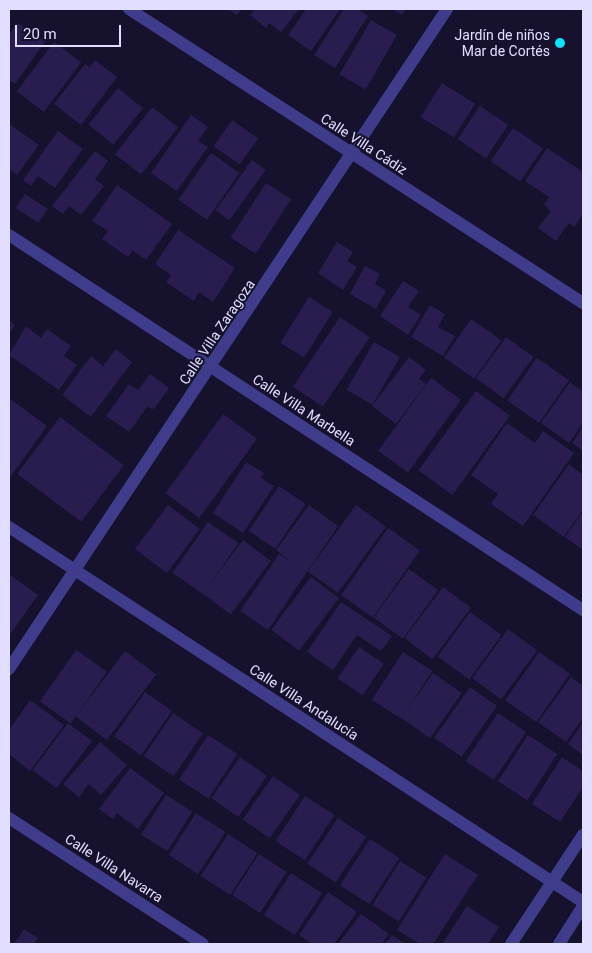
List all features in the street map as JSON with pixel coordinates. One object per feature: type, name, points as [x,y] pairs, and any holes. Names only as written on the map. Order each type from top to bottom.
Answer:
[{"type":"street","name":"Calle Villa Cádiz","points":[[129,9],[583,303]]},
{"type":"street","name":"Calle Villa Zaragoza","points":[[9,669],[212,367],[447,9]]},
{"type":"street","name":"Calle Villa Marbella","points":[[9,235],[583,610]]},
{"type":"street","name":"Calle Villa Andalucía","points":[[9,527],[583,902]]},
{"type":"street","name":"Calle Villa Navarra","points":[[9,818],[203,944]]},
{"type":"street","points":[[512,944],[583,835]]},
{"type":"street","points":[[559,944],[583,906]]},
{"type":"building","points":[[228,9],[241,9],[237,15]]},
{"type":"building","points":[[255,9],[299,9],[281,32],[269,23],[266,28],[250,15]]},
{"type":"building","points":[[306,9],[340,9],[311,51],[288,35]]},
{"type":"building","points":[[344,9],[357,9],[368,16],[335,68],[314,55]]},
{"type":"building","points":[[392,9],[406,9],[402,15]]},
{"type":"building","points":[[371,20],[397,35],[365,90],[340,75]]},
{"type":"building","points":[[18,23],[45,42],[15,84],[9,80],[9,35]]},
{"type":"building","points":[[54,42],[81,62],[44,112],[17,92]]},
{"type":"building","points":[[95,60],[117,77],[81,125],[54,104],[85,64],[90,67]]},
{"type":"building","points":[[442,83],[475,104],[454,138],[421,117]]},
{"type":"building","points":[[118,88],[143,108],[113,145],[88,125]]},
{"type":"building","points":[[480,106],[508,125],[486,158],[458,139]]},
{"type":"building","points":[[152,107],[178,127],[141,175],[115,154]]},
{"type":"building","points":[[191,115],[208,127],[198,141],[208,147],[177,191],[151,173]]},
{"type":"building","points":[[232,120],[258,138],[240,165],[214,146]]},
{"type":"building","points":[[9,124],[39,145],[17,175],[9,169]]},
{"type":"building","points":[[513,128],[543,148],[520,181],[491,161]]},
{"type":"building","points":[[58,131],[83,149],[55,188],[38,176],[31,186],[23,180]]},
{"type":"building","points":[[547,148],[583,172],[583,214],[574,227],[569,223],[556,241],[538,228],[551,211],[544,205],[549,197],[525,181]]},
{"type":"building","points":[[95,151],[108,161],[95,179],[104,186],[81,215],[69,206],[63,214],[52,206]]},
{"type":"building","points":[[211,153],[240,173],[207,220],[178,200]]},
{"type":"building","points":[[252,160],[266,170],[229,220],[216,210]]},
{"type":"building","points":[[266,183],[291,199],[256,254],[231,238]]},
{"type":"building","points":[[117,185],[172,224],[146,260],[132,250],[128,257],[102,239],[108,231],[92,221]]},
{"type":"building","points":[[25,194],[48,209],[38,223],[16,208]]},
{"type":"building","points":[[178,230],[235,268],[213,302],[199,292],[194,301],[166,282],[171,275],[155,264]]},
{"type":"building","points":[[337,242],[353,252],[347,261],[357,267],[343,290],[318,273]]},
{"type":"building","points":[[365,266],[380,274],[375,284],[386,291],[376,309],[350,294]]},
{"type":"building","points":[[403,281],[419,291],[408,307],[421,315],[408,335],[380,316]]},
{"type":"building","points":[[309,297],[333,312],[304,358],[280,343]]},
{"type":"building","points":[[430,305],[445,314],[438,327],[455,336],[443,356],[411,337]]},
{"type":"building","points":[[340,317],[370,337],[323,407],[293,387]]},
{"type":"building","points":[[471,319],[501,340],[474,379],[444,358]]},
{"type":"building","points":[[9,320],[15,325],[9,334]]},
{"type":"building","points":[[26,326],[41,338],[47,329],[71,346],[64,356],[77,365],[59,390],[9,355]]},
{"type":"building","points":[[506,337],[534,357],[504,398],[476,378]]},
{"type":"building","points":[[374,342],[400,357],[372,405],[346,390]]},
{"type":"building","points":[[116,349],[132,362],[91,417],[62,395],[91,356],[103,366]]},
{"type":"building","points":[[409,357],[426,370],[419,379],[426,384],[396,424],[372,406]]},
{"type":"building","points":[[537,358],[569,380],[539,423],[507,401]]},
{"type":"building","points":[[150,374],[169,388],[154,409],[147,407],[129,432],[106,416],[129,384],[138,390]]},
{"type":"building","points":[[431,378],[461,400],[408,473],[378,451]]},
{"type":"building","points":[[570,382],[583,392],[583,423],[569,443],[541,423]]},
{"type":"building","points":[[476,391],[510,416],[452,495],[418,470]]},
{"type":"building","points":[[9,398],[47,426],[11,476],[9,474]]},
{"type":"building","points":[[223,414],[257,439],[199,518],[165,493]]},
{"type":"building","points":[[60,417],[124,465],[81,522],[17,474]]},
{"type":"building","points":[[507,423],[535,443],[543,431],[574,453],[523,526],[491,504],[498,494],[471,475]]},
{"type":"building","points":[[583,427],[583,451],[572,443]]},
{"type":"building","points":[[246,462],[264,473],[261,478],[274,486],[243,533],[213,513]]},
{"type":"building","points":[[569,464],[583,475],[583,510],[564,537],[533,515]]},
{"type":"building","points":[[279,486],[306,504],[275,549],[249,531]]},
{"type":"building","points":[[168,505],[200,529],[167,573],[135,549]]},
{"type":"building","points":[[309,505],[338,526],[268,630],[240,611],[279,554],[292,562],[276,550]]},
{"type":"building","points":[[356,505],[386,527],[338,593],[308,571]]},
{"type":"building","points":[[583,512],[583,550],[565,537]]},
{"type":"building","points":[[208,522],[238,543],[203,594],[172,573]]},
{"type":"building","points":[[388,528],[420,550],[373,618],[341,595]]},
{"type":"building","points":[[243,540],[271,561],[231,615],[203,594]]},
{"type":"building","points":[[409,569],[438,590],[403,639],[374,618]]},
{"type":"building","points":[[9,574],[38,595],[9,636]]},
{"type":"building","points":[[311,577],[339,598],[299,651],[271,630]]},
{"type":"building","points":[[443,587],[471,608],[432,659],[404,638]]},
{"type":"building","points":[[341,602],[392,636],[381,651],[357,635],[333,670],[307,652]]},
{"type":"building","points":[[470,612],[502,635],[469,679],[438,656]]},
{"type":"building","points":[[508,629],[537,650],[501,700],[472,678]]},
{"type":"building","points":[[359,647],[384,664],[363,695],[338,679]]},
{"type":"building","points":[[76,650],[107,672],[71,723],[40,702]]},
{"type":"building","points":[[125,651],[156,674],[107,740],[76,716]]},
{"type":"building","points":[[403,652],[432,671],[401,719],[372,700]]},
{"type":"building","points":[[539,652],[570,674],[536,722],[505,700]]},
{"type":"building","points":[[433,673],[462,693],[430,738],[401,718]]},
{"type":"building","points":[[571,677],[583,686],[583,718],[566,742],[538,722]]},
{"type":"building","points":[[470,687],[497,706],[461,757],[434,738]]},
{"type":"building","points":[[145,692],[172,711],[141,755],[114,736]]},
{"type":"building","points":[[30,700],[64,725],[30,771],[9,754],[9,730]]},
{"type":"building","points":[[173,713],[203,733],[174,776],[144,756]]},
{"type":"building","points":[[498,713],[526,732],[494,780],[466,761]]},
{"type":"building","points":[[583,722],[583,755],[568,744]]},
{"type":"building","points":[[68,723],[92,741],[56,788],[32,770]]},
{"type":"building","points":[[208,735],[237,754],[208,799],[179,779]]},
{"type":"building","points":[[528,735],[557,754],[527,800],[498,781]]},
{"type":"building","points":[[100,742],[127,765],[101,795],[89,784],[79,797],[63,784]]},
{"type":"building","points":[[240,757],[267,776],[238,817],[211,798]]},
{"type":"building","points":[[562,757],[583,771],[583,787],[560,822],[532,804]]},
{"type":"building","points":[[130,768],[164,793],[138,829],[117,813],[113,819],[99,809]]},
{"type":"building","points":[[273,776],[300,795],[270,838],[243,819]]},
{"type":"building","points":[[166,795],[192,811],[167,851],[141,835]]},
{"type":"building","points":[[305,796],[334,815],[305,860],[276,841]]},
{"type":"building","points":[[196,813],[225,832],[198,874],[169,855]]},
{"type":"building","points":[[338,818],[366,837],[335,883],[307,864]]},
{"type":"building","points":[[228,834],[257,853],[230,895],[201,876]]},
{"type":"building","points":[[370,839],[399,858],[369,904],[340,885]]},
{"type":"building","points":[[259,854],[287,872],[260,913],[232,895]]},
{"type":"building","points":[[445,854],[478,875],[433,944],[420,944],[397,930]]},
{"type":"building","points":[[400,861],[426,877],[399,922],[372,905]]},
{"type":"building","points":[[291,873],[322,893],[295,935],[264,915]]},
{"type":"building","points":[[328,892],[357,912],[334,944],[312,944],[299,935]]},
{"type":"building","points":[[467,906],[499,927],[488,944],[442,944]]},
{"type":"building","points":[[361,914],[389,934],[381,944],[338,944]]},
{"type":"building","points":[[24,929],[38,938],[34,944],[14,944]]},
{"type":"building","points":[[392,935],[405,944],[385,944]]},
{"type":"place","name":"Jardín de niños Mar de Cortés","points":[[560,43]]}]
